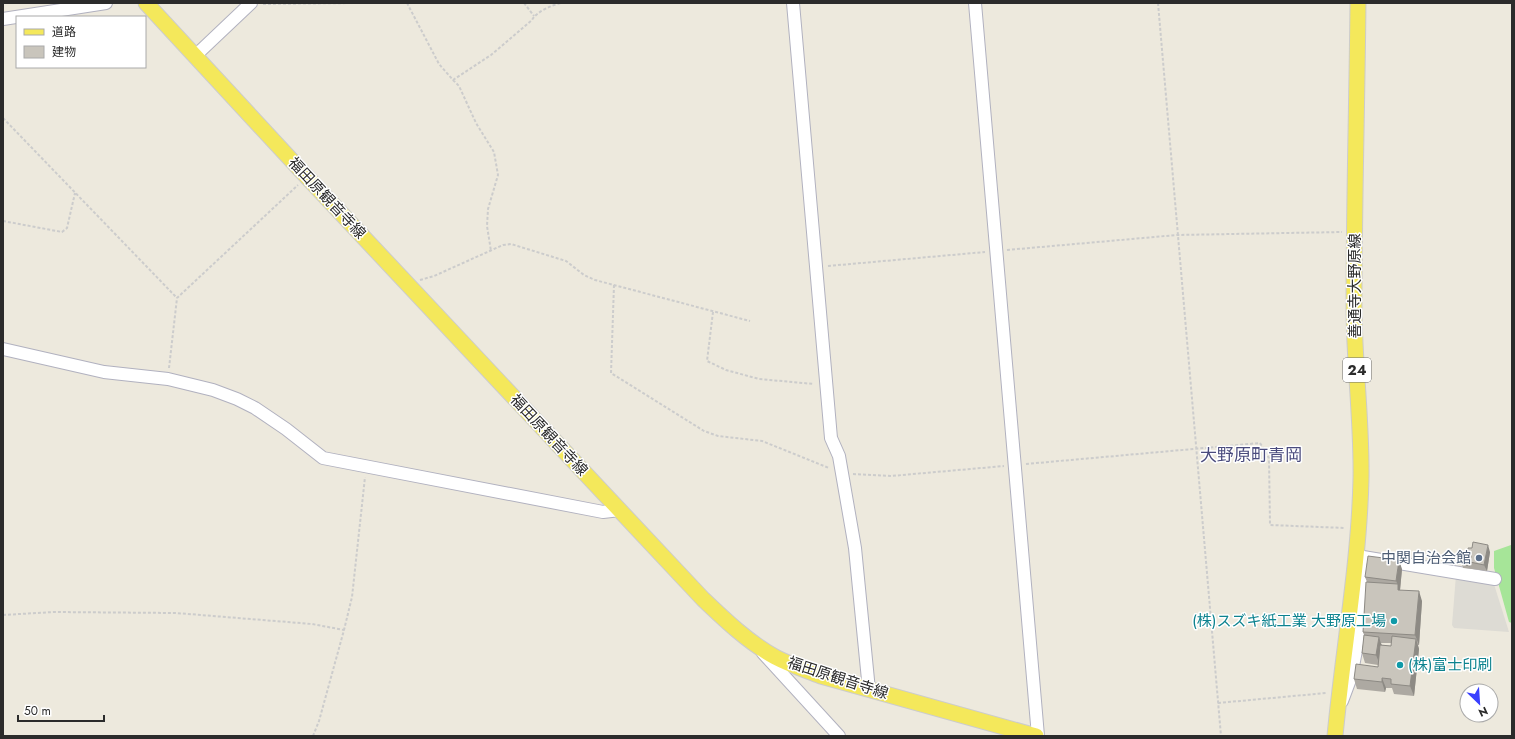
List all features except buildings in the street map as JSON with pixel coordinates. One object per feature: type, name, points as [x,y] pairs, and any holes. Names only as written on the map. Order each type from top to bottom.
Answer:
[{"type":"main road","name":"福田原観音寺線","points":[[146,3],[702,599],[730,624],[754,643],[775,657],[793,666],[869,690],[1037,736]]},
{"type":"main road","name":"善通寺大野原線","points":[[1335,736],[1339,692],[1357,556],[1361,479],[1360,418],[1354,307],[1358,3]]},
{"type":"street","points":[[22,16],[106,3]]},
{"type":"street","points":[[793,3],[831,438],[839,456],[855,548],[869,690]]},
{"type":"street","points":[[975,3],[1037,736]]},
{"type":"street","points":[[195,56],[251,4]]},
{"type":"street","points":[[3,19],[16,17]]},
{"type":"street","points":[[3,349],[104,372],[168,379],[213,390],[237,398],[286,429],[323,458],[603,512],[620,510]]},
{"type":"street","points":[[1357,556],[1496,579]]},
{"type":"street","points":[[1337,715],[1351,677],[1358,640],[1362,603],[1362,569],[1357,556]]},
{"type":"street","points":[[754,643],[839,736]]},
{"type":"path","points":[[251,4],[355,3]]},
{"type":"path","points":[[407,3],[439,64],[459,86],[476,123],[494,152],[498,175],[488,209],[488,226],[491,251]]},
{"type":"path","points":[[524,3],[534,16]]},
{"type":"path","points":[[453,80],[491,55],[532,20],[534,16],[554,4],[561,3]]},
{"type":"path","points":[[1158,3],[1221,736]]},
{"type":"path","points":[[3,118],[177,298]]},
{"type":"path","points":[[168,379],[177,298],[307,177]]},
{"type":"path","points":[[3,221],[62,232],[67,228],[75,193]]},
{"type":"path","points":[[815,267],[1178,235],[1355,232]]},
{"type":"path","points":[[408,284],[434,276],[503,245],[511,244],[566,261],[584,275],[595,280],[750,321]]},
{"type":"path","points":[[614,285],[611,373],[704,430],[718,436],[762,442],[842,473],[891,476],[1196,450],[1260,443],[1269,458],[1270,525],[1358,528]]},
{"type":"path","points":[[713,312],[707,361],[726,370],[759,379],[826,385]]},
{"type":"path","points":[[313,736],[319,721],[352,597],[366,466]]},
{"type":"path","points":[[3,615],[54,612],[176,613],[312,624],[344,630]]},
{"type":"path","points":[[1218,703],[1339,692]]},
{"type":"green space","points":[[1512,537],[1512,623],[1509,622],[1494,568],[1494,551],[1511,545]]},
{"type":"shaded area","points":[[1456,575],[1493,581],[1509,632],[1454,628],[1452,625]]},
{"type":"place","name":"中関自治会館","points":[[1479,558]]},
{"type":"place","name":"(株)スズキ紙工業 大野原工場","points":[[1394,621]]},
{"type":"place","name":"(株)富士印刷","points":[[1400,665]]},
{"type":"district","name":"大野原町青岡","points":[[1251,455]]}]
